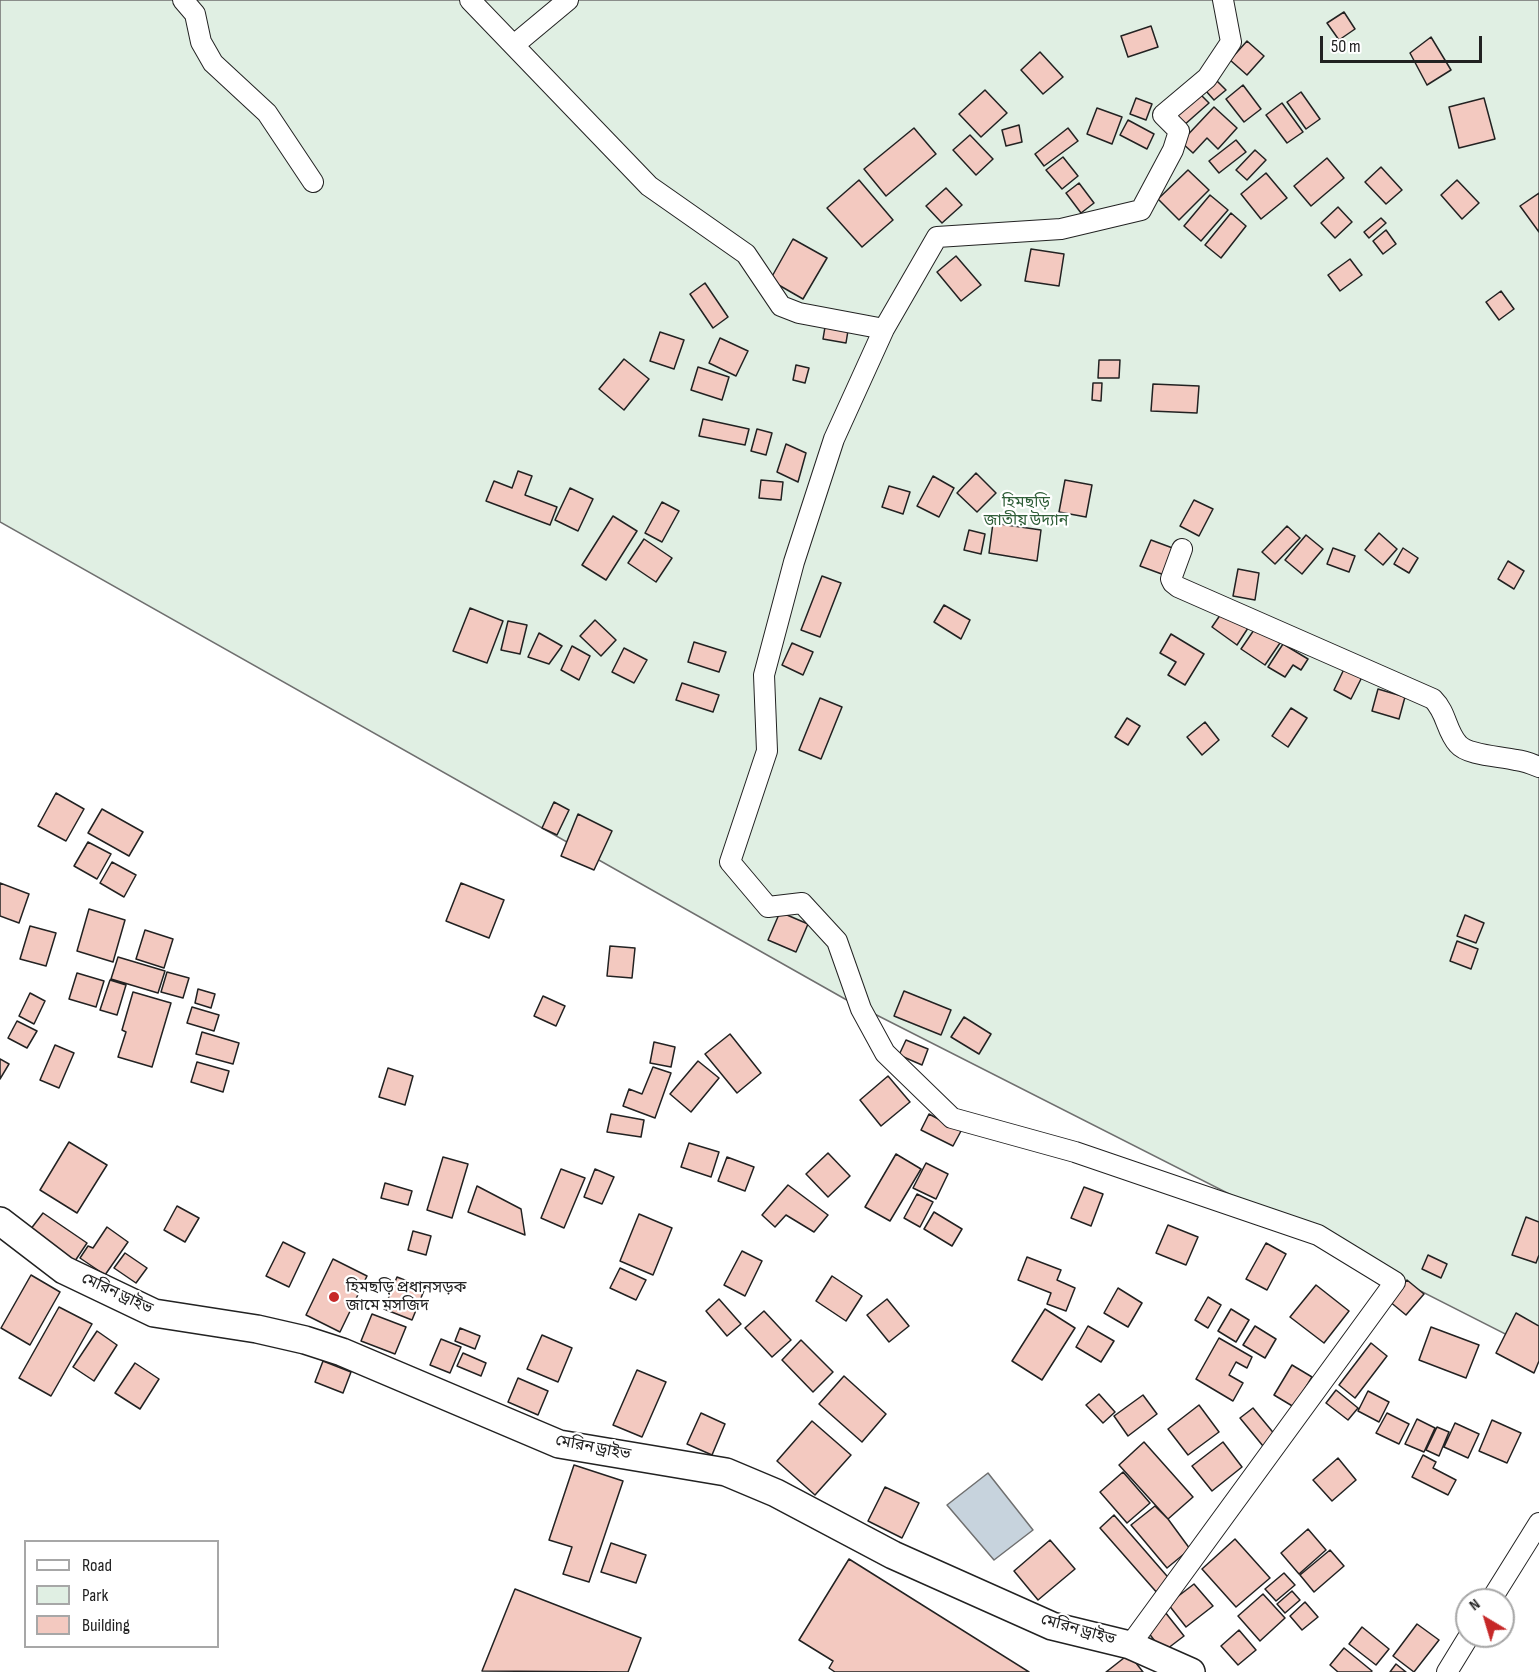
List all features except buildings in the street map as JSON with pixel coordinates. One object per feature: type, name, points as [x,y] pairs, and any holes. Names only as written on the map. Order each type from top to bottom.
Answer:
[{"type":"main road","name":"মেরিন ড্রাইভ","points":[[0,1221],[64,1270],[154,1313],[257,1329],[305,1340],[342,1352],[559,1444],[726,1472],[776,1493],[893,1555],[1052,1626],[1130,1645],[1191,1672]]},
{"type":"street","points":[[183,0],[195,14],[201,42],[213,63],[267,113],[313,182]]},
{"type":"street","points":[[471,0],[649,186],[746,254],[781,306],[799,313],[884,329]]},
{"type":"street","points":[[513,45],[568,0]]},
{"type":"street","points":[[1130,1645],[1395,1282],[1318,1235],[1075,1152],[952,1118],[885,1053],[861,1009],[837,941],[802,903],[768,908],[730,862],[767,751],[764,675],[794,562],[834,439],[884,329],[936,237],[1061,229],[1141,210],[1173,150],[1179,130],[1163,115],[1207,78],[1231,42],[1223,0]]},
{"type":"street","points":[[1182,549],[1171,579],[1173,583],[1433,699],[1445,714],[1458,745],[1466,750],[1516,759],[1539,766]]},
{"type":"street","points":[[1498,1588],[1539,1523]]},
{"type":"street","points":[[1447,1672],[1462,1648]]},
{"type":"green space","name":"হিমছড়ি জাতীয় উদ্যান","points":[[0,0],[1539,0],[1539,1351],[845,999],[0,522]]},
{"type":"shaded area","points":[[988,1473],[1033,1530],[994,1560],[947,1505]]},
{"type":"place","name":"হিমছড়ি প্রধানসড়ক জামে মসজিদ","points":[[334,1297]]}]
